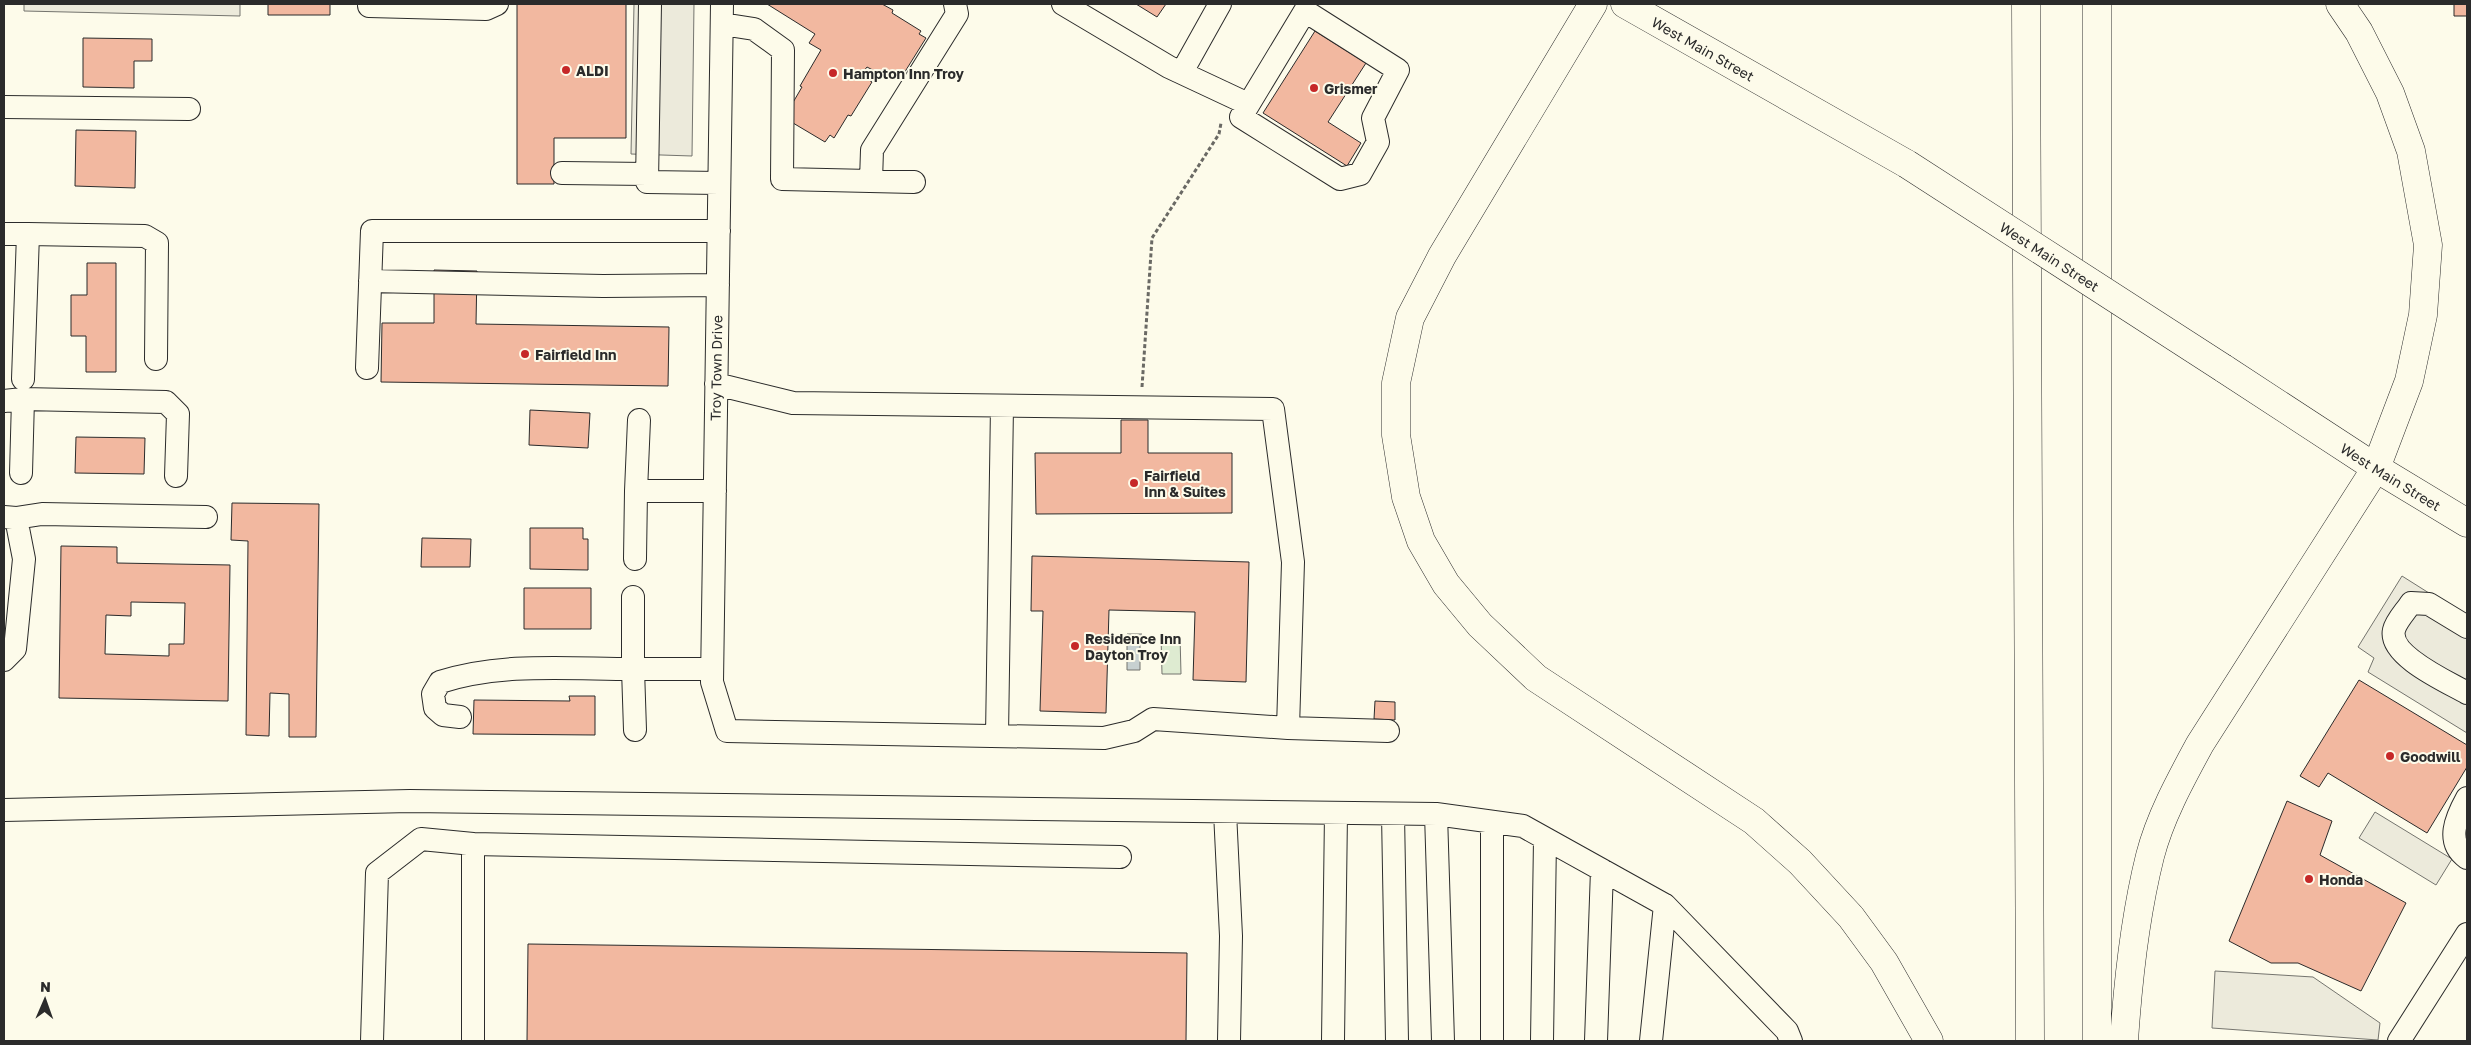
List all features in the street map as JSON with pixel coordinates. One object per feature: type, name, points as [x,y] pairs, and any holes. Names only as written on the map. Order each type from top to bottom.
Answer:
[{"type":"main road","points":[[1594,4],[1442,256],[1410,318],[1396,382],[1396,435],[1406,497],[1421,541],[1446,584],[1480,625],[1536,678],[1754,821],[1800,862],[1850,917],[1884,962],[1929,1041]]},
{"type":"main road","name":"West Main Street","points":[[1625,4],[1907,164],[2376,468],[2467,523]]},
{"type":"main road","points":[[2026,4],[2030,1041]]},
{"type":"main road","points":[[2097,4],[2097,1041]]},
{"type":"main road","points":[[2124,1041],[2128,986],[2150,855],[2175,791],[2200,744],[2376,468],[2409,381],[2423,315],[2428,244],[2410,151],[2390,93],[2359,32],[2340,4]]},
{"type":"street","points":[[369,6],[486,9],[497,4]]},
{"type":"street","points":[[650,4],[647,182],[719,183]]},
{"type":"street","points":[[871,181],[872,150],[956,14],[955,4]]},
{"type":"street","points":[[1063,4],[1182,72],[1248,104]]},
{"type":"street","points":[[1182,72],[1220,4]]},
{"type":"street","points":[[1306,11],[1398,70],[1373,118],[1378,142],[1360,174],[1340,179],[1240,117],[1248,104],[1306,11]]},
{"type":"street","points":[[722,14],[754,29],[783,50],[782,179],[914,182]]},
{"type":"street","name":"Troy Town Drive","points":[[722,14],[712,682],[727,731],[997,736]]},
{"type":"street","points":[[4,107],[190,109]]},
{"type":"street","points":[[562,173],[647,174]]},
{"type":"street","points":[[367,368],[372,231],[719,231]]},
{"type":"street","points":[[4,234],[145,236],[157,243],[156,359]]},
{"type":"street","points":[[21,473],[17,393],[28,234]]},
{"type":"street","points":[[370,281],[564,286],[718,284]]},
{"type":"street","points":[[716,384],[793,403],[1273,409],[1293,562],[1288,728]]},
{"type":"street","points":[[17,393],[166,402],[178,414],[176,476]]},
{"type":"street","points":[[1002,406],[997,736],[1104,738],[1134,731],[1153,719],[1288,728],[1388,731]]},
{"type":"street","points":[[635,560],[638,420]]},
{"type":"street","points":[[636,491],[714,491]]},
{"type":"street","points":[[4,660],[16,649],[24,559],[10,517],[42,514],[206,517]]},
{"type":"street","points":[[633,597],[635,730]]},
{"type":"street","points":[[2467,627],[2429,604],[2412,604],[2394,628],[2394,641],[2403,655],[2467,693]]},
{"type":"street","points":[[460,717],[443,715],[434,708],[433,694],[440,682],[461,675],[490,670],[712,669]]},
{"type":"street","points":[[4,810],[410,801],[1436,814],[1523,826],[1665,905],[1787,1031],[1791,1041]]},
{"type":"street","points":[[2464,804],[2453,828],[2454,840],[2460,852],[2467,858]]},
{"type":"street","points":[[1225,812],[1231,936],[1229,1041]]},
{"type":"street","points":[[1333,1041],[1336,813]]},
{"type":"street","points":[[1393,814],[1396,1041]]},
{"type":"street","points":[[1436,814],[1443,1041]]},
{"type":"street","points":[[1492,822],[1492,1041]]},
{"type":"street","points":[[372,1041],[377,873],[422,838],[474,844],[1120,857]]},
{"type":"street","points":[[1542,1041],[1545,839]]},
{"type":"street","points":[[473,1041],[474,844]]},
{"type":"street","points":[[1596,1041],[1602,870]]},
{"type":"street","points":[[1651,1041],[1665,905]]},
{"type":"street","points":[[2399,1041],[2467,934]]},
{"type":"path","points":[[1141,407],[1152,238],[1219,134],[1221,117]]},
{"type":"green space","points":[[1161,636],[1180,636],[1181,674],[1162,674]]},
{"type":"shaded area","points":[[24,4],[240,4],[240,16],[24,11]]},
{"type":"shaded area","points":[[634,4],[694,4],[692,156],[631,154]]},
{"type":"shaded area","points":[[2402,576],[2467,617],[2467,733],[2368,672],[2374,658],[2358,647]]},
{"type":"shaded area","points":[[1127,634],[1142,634],[1140,636],[1140,670],[1127,670]]},
{"type":"shaded area","points":[[2375,812],[2452,859],[2436,885],[2359,838]]},
{"type":"shaded area","points":[[2215,971],[2313,977],[2380,1023],[2378,1040],[2212,1028]]},
{"type":"building","points":[[268,4],[330,4],[330,15],[268,15]]},
{"type":"building","points":[[517,4],[626,4],[626,138],[554,138],[554,184],[517,184]]},
{"type":"building","name":"Hampton Inn Troy","points":[[767,4],[882,4],[893,10],[892,13],[921,31],[919,34],[926,38],[901,78],[894,74],[890,79],[867,67],[863,72],[860,70],[858,73],[872,82],[851,116],[848,115],[834,138],[830,135],[825,142],[788,120],[788,111],[821,50],[809,43],[815,34]]},
{"type":"building","points":[[1136,4],[1166,4],[1157,17]]},
{"type":"building","points":[[2454,4],[2467,4],[2467,16],[2454,16]]},
{"type":"building","name":"Grismer","points":[[1315,31],[1366,63],[1328,122],[1361,143],[1347,166],[1263,113]]},
{"type":"building","points":[[83,38],[152,39],[152,61],[134,61],[134,88],[83,87]]},
{"type":"building","points":[[76,130],[136,131],[135,188],[75,186]]},
{"type":"building","points":[[87,263],[116,263],[116,372],[86,372],[86,336],[71,336],[71,295],[87,295]]},
{"type":"building","name":"Fairfield Inn","points":[[434,270],[477,271],[476,324],[669,327],[668,386],[381,382],[382,323],[434,323]]},
{"type":"building","points":[[530,410],[590,413],[588,448],[529,445]]},
{"type":"building","name":"Fairfield Inn & Suites","points":[[1121,420],[1148,420],[1148,453],[1232,453],[1232,513],[1036,514],[1035,453],[1121,453]]},
{"type":"building","points":[[76,437],[145,438],[144,474],[75,473]]},
{"type":"building","points":[[232,503],[319,504],[316,737],[289,737],[289,694],[270,693],[269,736],[246,735],[248,541],[231,540]]},
{"type":"building","points":[[530,528],[583,528],[583,539],[588,539],[588,570],[530,569]]},
{"type":"building","points":[[422,538],[471,539],[470,567],[421,567]]},
{"type":"building","points":[[61,546],[117,547],[117,563],[230,565],[228,701],[59,698]],"holes":[[[131,602],[185,603],[184,644],[169,644],[169,656],[105,654],[106,615],[131,616]]]},
{"type":"building","name":"Residence Inn Dayton Troy","points":[[1032,556],[1249,562],[1246,682],[1193,680],[1195,612],[1109,610],[1106,713],[1040,711],[1043,611],[1031,611]]},
{"type":"building","points":[[524,588],[591,588],[591,629],[524,629]]},
{"type":"building","name":"Goodwill","points":[[2359,680],[2467,745],[2467,767],[2427,833],[2328,773],[2319,787],[2300,776]]},
{"type":"building","points":[[569,696],[595,696],[595,735],[473,734],[474,700],[570,701]]},
{"type":"building","points":[[1375,701],[1395,702],[1395,720],[1374,719]]},
{"type":"building","name":"Honda","points":[[2287,801],[2332,821],[2320,855],[2406,903],[2361,991],[2298,963],[2271,963],[2229,941]]},
{"type":"building","points":[[528,944],[1187,953],[1186,1041],[527,1041]]},
{"type":"place","name":"ALDI","points":[[566,70]]},
{"type":"place","name":"Hampton Inn Troy","points":[[833,73]]},
{"type":"place","name":"Grismer","points":[[1314,88]]},
{"type":"place","name":"Fairfield Inn","points":[[525,354]]},
{"type":"place","name":"Fairfield Inn & Suites","points":[[1134,483]]},
{"type":"place","name":"Residence Inn Dayton Troy","points":[[1075,646]]},
{"type":"place","name":"Goodwill","points":[[2390,756]]},
{"type":"place","name":"Honda","points":[[2309,879]]}]
